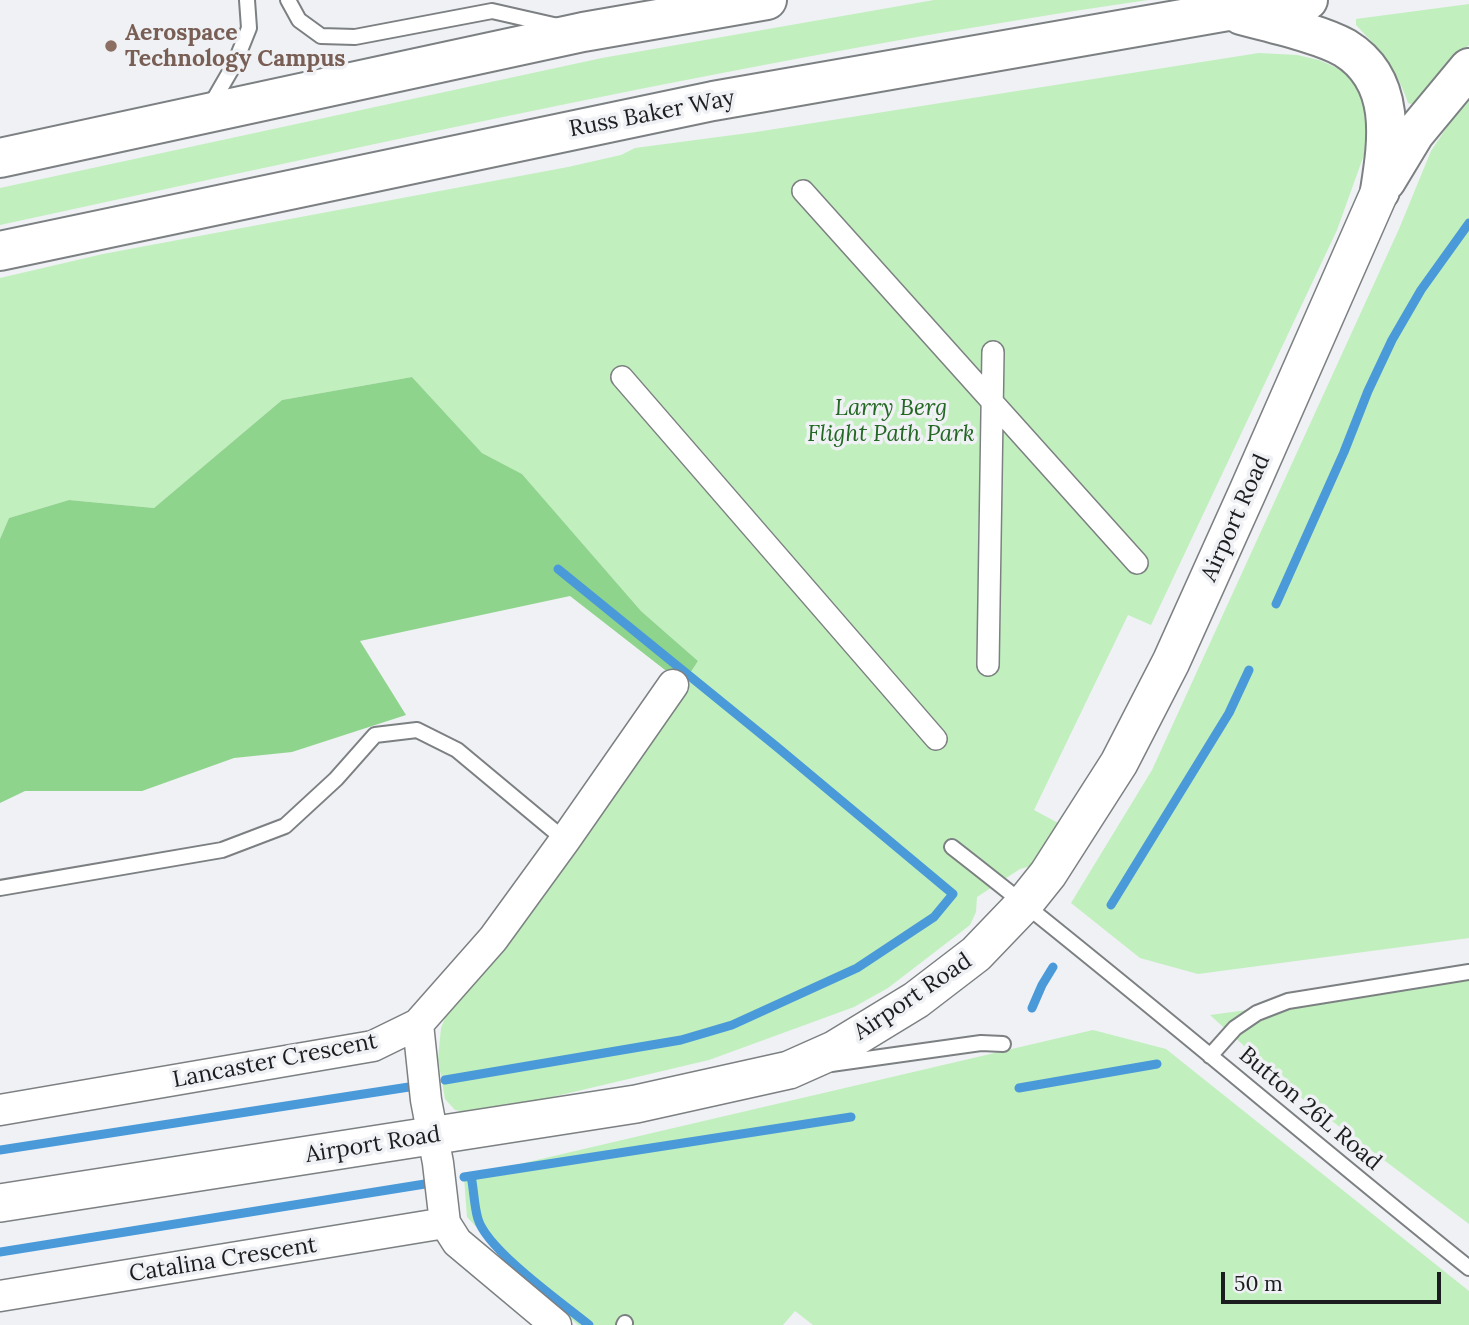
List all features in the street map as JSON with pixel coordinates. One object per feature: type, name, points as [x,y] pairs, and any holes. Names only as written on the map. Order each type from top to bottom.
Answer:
[{"type":"main road","points":[[0,159],[583,32],[767,0]]},
{"type":"main road","name":"Russ Baker Way","points":[[0,251],[713,101],[1228,11],[1308,0]]},
{"type":"main road","points":[[1228,11],[1345,48],[1369,69],[1386,106],[1387,149],[1380,191]]},
{"type":"main road","points":[[1380,191],[1415,133],[1469,68]]},
{"type":"street","points":[[803,191],[1137,563]]},
{"type":"street","name":"Airport Road","points":[[0,1203],[636,1104],[789,1070],[834,1050],[916,1000],[976,954],[1024,904],[1048,874],[1119,763],[1165,673],[1380,191]]},
{"type":"street","points":[[988,665],[993,352]]},
{"type":"street","points":[[622,377],[936,739]]},
{"type":"street","name":"Lancaster Crescent","points":[[0,1110],[373,1046],[418,1024],[493,939],[673,685]]},
{"type":"street","points":[[418,1024],[426,1100],[446,1223],[457,1242],[556,1325]]},
{"type":"street","name":"Catalina Crescent","points":[[0,1296],[446,1223]]},
{"type":"lane","points":[[207,112],[235,63],[249,28],[247,0]]},
{"type":"lane","points":[[288,0],[299,20],[321,36],[355,37],[492,11],[583,32]]},
{"type":"lane","points":[[0,888],[222,850],[285,826],[336,779],[376,735],[417,730],[457,750],[565,840]]},
{"type":"lane","points":[[952,847],[1210,1056]]},
{"type":"lane","name":"Button 26L Road","points":[[1469,972],[1288,1001],[1257,1013],[1235,1028],[1210,1056],[1469,1268]]},
{"type":"lane","points":[[789,1070],[981,1043],[1003,1044]]},
{"type":"green space","points":[[934,0],[1148,0],[1003,22],[716,74],[0,225],[0,188],[602,58]]},
{"type":"green space","points":[[1469,4],[1469,45],[1416,102],[1408,103],[1393,71],[1356,25],[1356,19]]},
{"type":"green space","name":"Larry Berg Flight Path Park","points":[[1259,53],[1297,55],[1319,60],[1344,71],[1358,86],[1367,104],[1370,138],[1337,230],[1151,625],[1128,615],[1034,810],[1060,824],[1031,866],[1020,869],[977,897],[976,912],[970,925],[888,988],[854,1007],[709,1060],[497,1110],[471,1113],[455,1110],[445,1099],[438,1059],[441,1028],[450,1006],[551,885],[698,661],[641,611],[522,474],[482,453],[412,377],[282,400],[154,508],[69,500],[9,518],[0,539],[0,278],[103,254],[568,167],[621,155],[635,148],[756,132]]},
{"type":"green space","points":[[1469,94],[1469,938],[1198,974],[1140,958],[1071,903],[1152,770],[1399,229],[1431,151]]},
{"type":"green space","points":[[412,377],[482,453],[522,474],[641,611],[698,661],[683,684],[570,596],[360,641],[406,715],[292,752],[234,758],[142,791],[25,791],[0,803],[0,539],[9,518],[69,500],[154,508],[282,400]]},
{"type":"green space","points":[[1469,977],[1469,1224],[1304,1100],[1210,1015],[1438,984]]},
{"type":"green space","points":[[1093,1030],[1166,1049],[1469,1291],[1469,1325],[813,1325],[795,1311],[783,1325],[578,1325],[522,1276],[467,1217],[464,1177]]},
{"type":"waterway","points":[[1276,604],[1392,340],[1421,290],[1469,223]]},
{"type":"waterway","points":[[445,1080],[681,1040],[732,1025],[857,968],[934,917],[953,894],[558,569]]},
{"type":"waterway","points":[[1111,905],[1229,713],[1249,670]]},
{"type":"waterway","points":[[1032,1008],[1053,967]]},
{"type":"waterway","points":[[1019,1088],[1157,1064]]},
{"type":"waterway","points":[[0,1150],[409,1087]]},
{"type":"waterway","points":[[464,1177],[851,1117]]},
{"type":"waterway","points":[[471,1176],[478,1219],[495,1246],[589,1325]]},
{"type":"waterway","points":[[0,1252],[425,1184]]},
{"type":"place","name":"Aerospace Technology Campus","points":[[111,46]]}]
